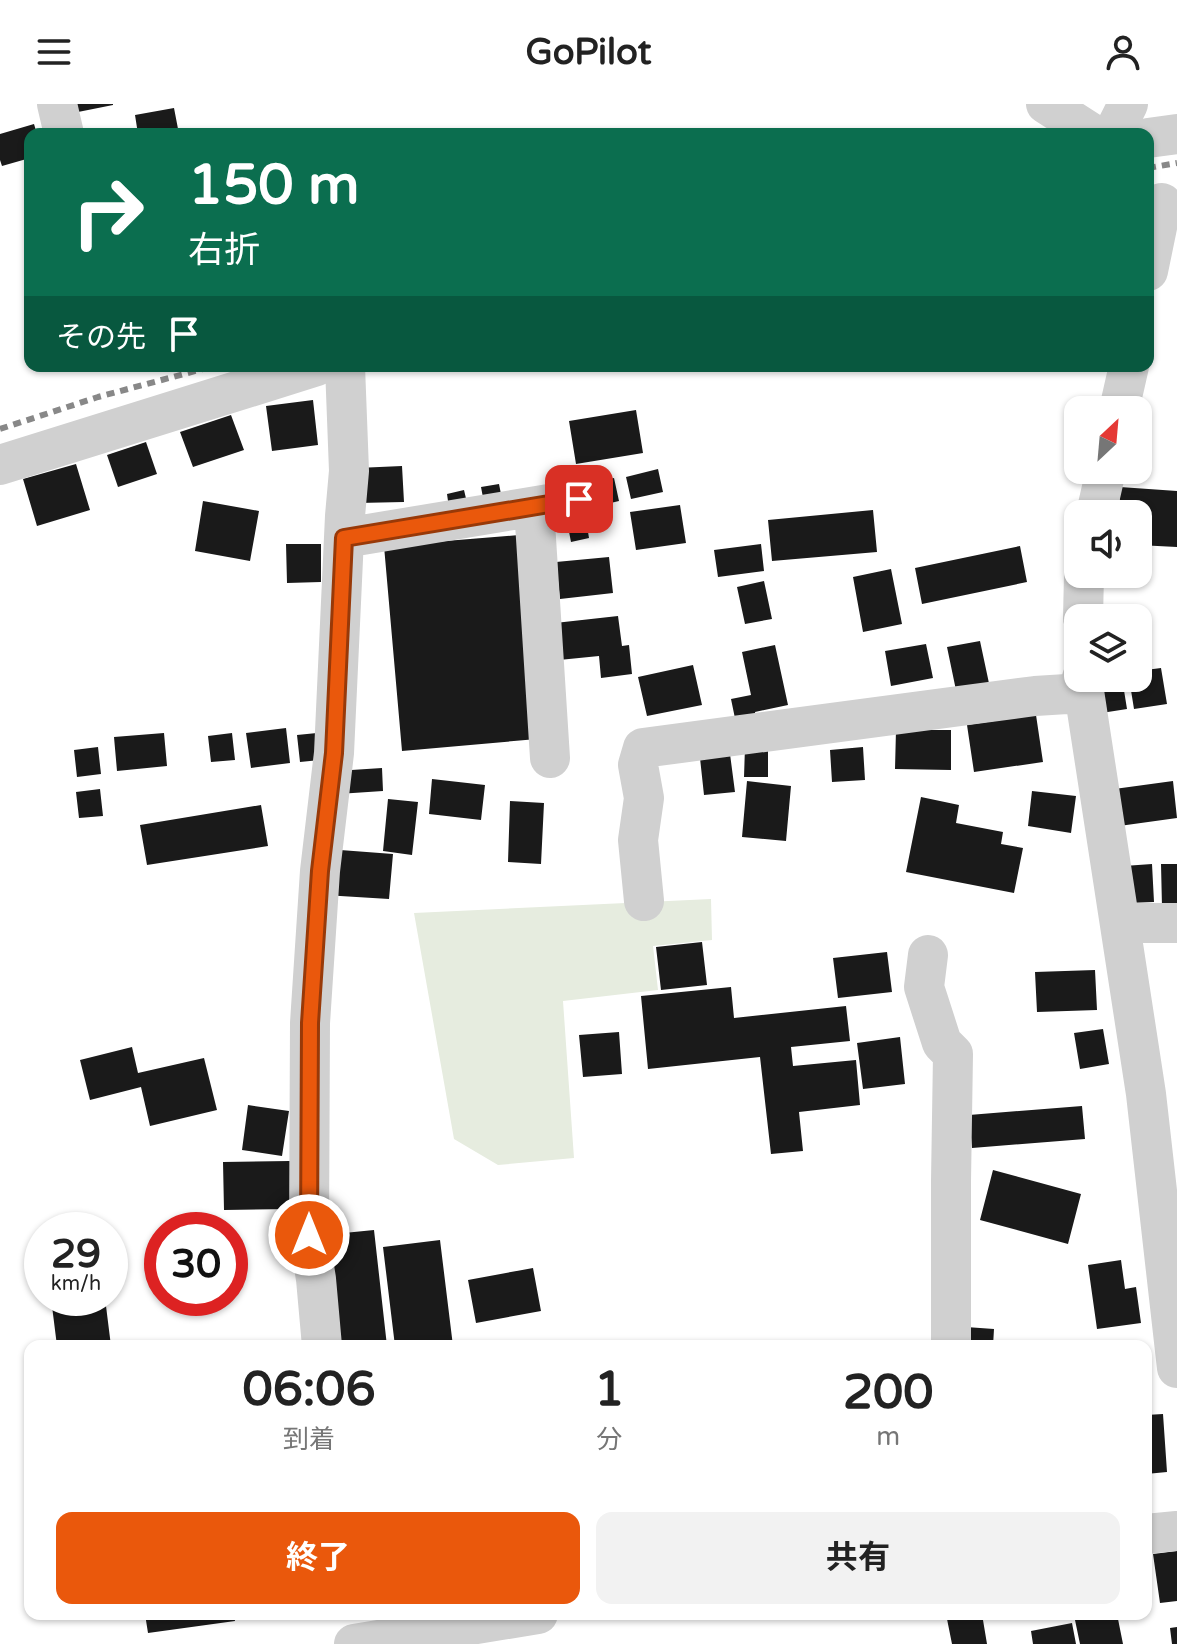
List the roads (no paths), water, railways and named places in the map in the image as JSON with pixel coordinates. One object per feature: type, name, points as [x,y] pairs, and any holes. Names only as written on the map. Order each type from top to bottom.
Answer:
[{"type":"street","points":[[57,104],[63,128]]},
{"type":"street","points":[[1046,104],[1084,128]]},
{"type":"street","points":[[1116,128],[1128,104]]},
{"type":"street","points":[[1154,137],[1177,134]]},
{"type":"street","points":[[1154,221],[1157,196]]},
{"type":"street","points":[[0,465],[298,372]]},
{"type":"street","points":[[321,1340],[309,1235],[310,1023],[320,871],[334,753],[349,471],[345,372]]},
{"type":"street","points":[[1122,396],[1128,372]]},
{"type":"street","points":[[344,538],[579,499]]},
{"type":"street","points":[[534,507],[550,758]]},
{"type":"street","points":[[644,901],[638,840],[644,798],[638,765],[643,748],[1035,696],[1064,689]]},
{"type":"street","points":[[1083,692],[1146,1094],[1177,1369],[1152,1367]]},
{"type":"street","points":[[1120,923],[1177,923]]},
{"type":"street","points":[[928,955],[924,987],[942,1043],[953,1054],[951,1340]]},
{"type":"street","points":[[1152,1533],[1177,1531]]},
{"type":"street","points":[[348,1620],[351,1644],[501,1620]]},
{"type":"railway","points":[[1154,167],[1177,163]]},
{"type":"railway","points":[[0,429],[98,397],[192,372]]}]
